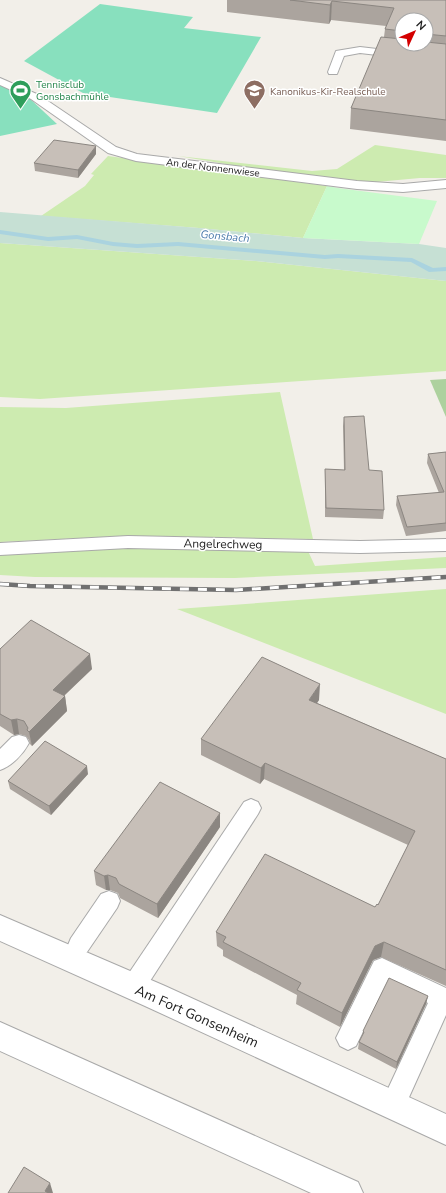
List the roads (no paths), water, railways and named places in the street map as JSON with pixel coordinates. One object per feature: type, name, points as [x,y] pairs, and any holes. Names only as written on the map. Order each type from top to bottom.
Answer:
[{"type":"street","name":"Am Fort Gonsenheim","points":[[0,928],[446,1130]]},
{"type":"street","points":[[0,1036],[347,1193]]},
{"type":"lane","points":[[334,72],[340,53],[360,50],[446,60]]},
{"type":"lane","name":"An der Nonnenwiese","points":[[0,81],[35,97],[112,150],[136,157],[357,185],[403,188],[446,184]]},
{"type":"lane","name":"Angelrechweg","points":[[0,549],[128,542],[360,547],[446,545]]},
{"type":"lane","points":[[0,762],[20,743]]},
{"type":"lane","points":[[133,987],[251,808]]},
{"type":"lane","points":[[80,945],[109,901]]},
{"type":"lane","points":[[348,1038],[382,969],[442,998],[392,1106]]},
{"type":"waterway","name":"Gonsbach","points":[[0,232],[48,239],[77,237],[113,244],[137,246],[178,244],[325,257],[338,256],[412,260],[432,270],[446,269]]},
{"type":"railway","points":[[0,584],[30,586],[236,590],[446,577]]},
{"type":"place","name":"Tennisclub Gonsbachmühle","points":[[20,110]]},
{"type":"place","name":"Kanonikus-Kir-Realschule","points":[[255,110]]}]
